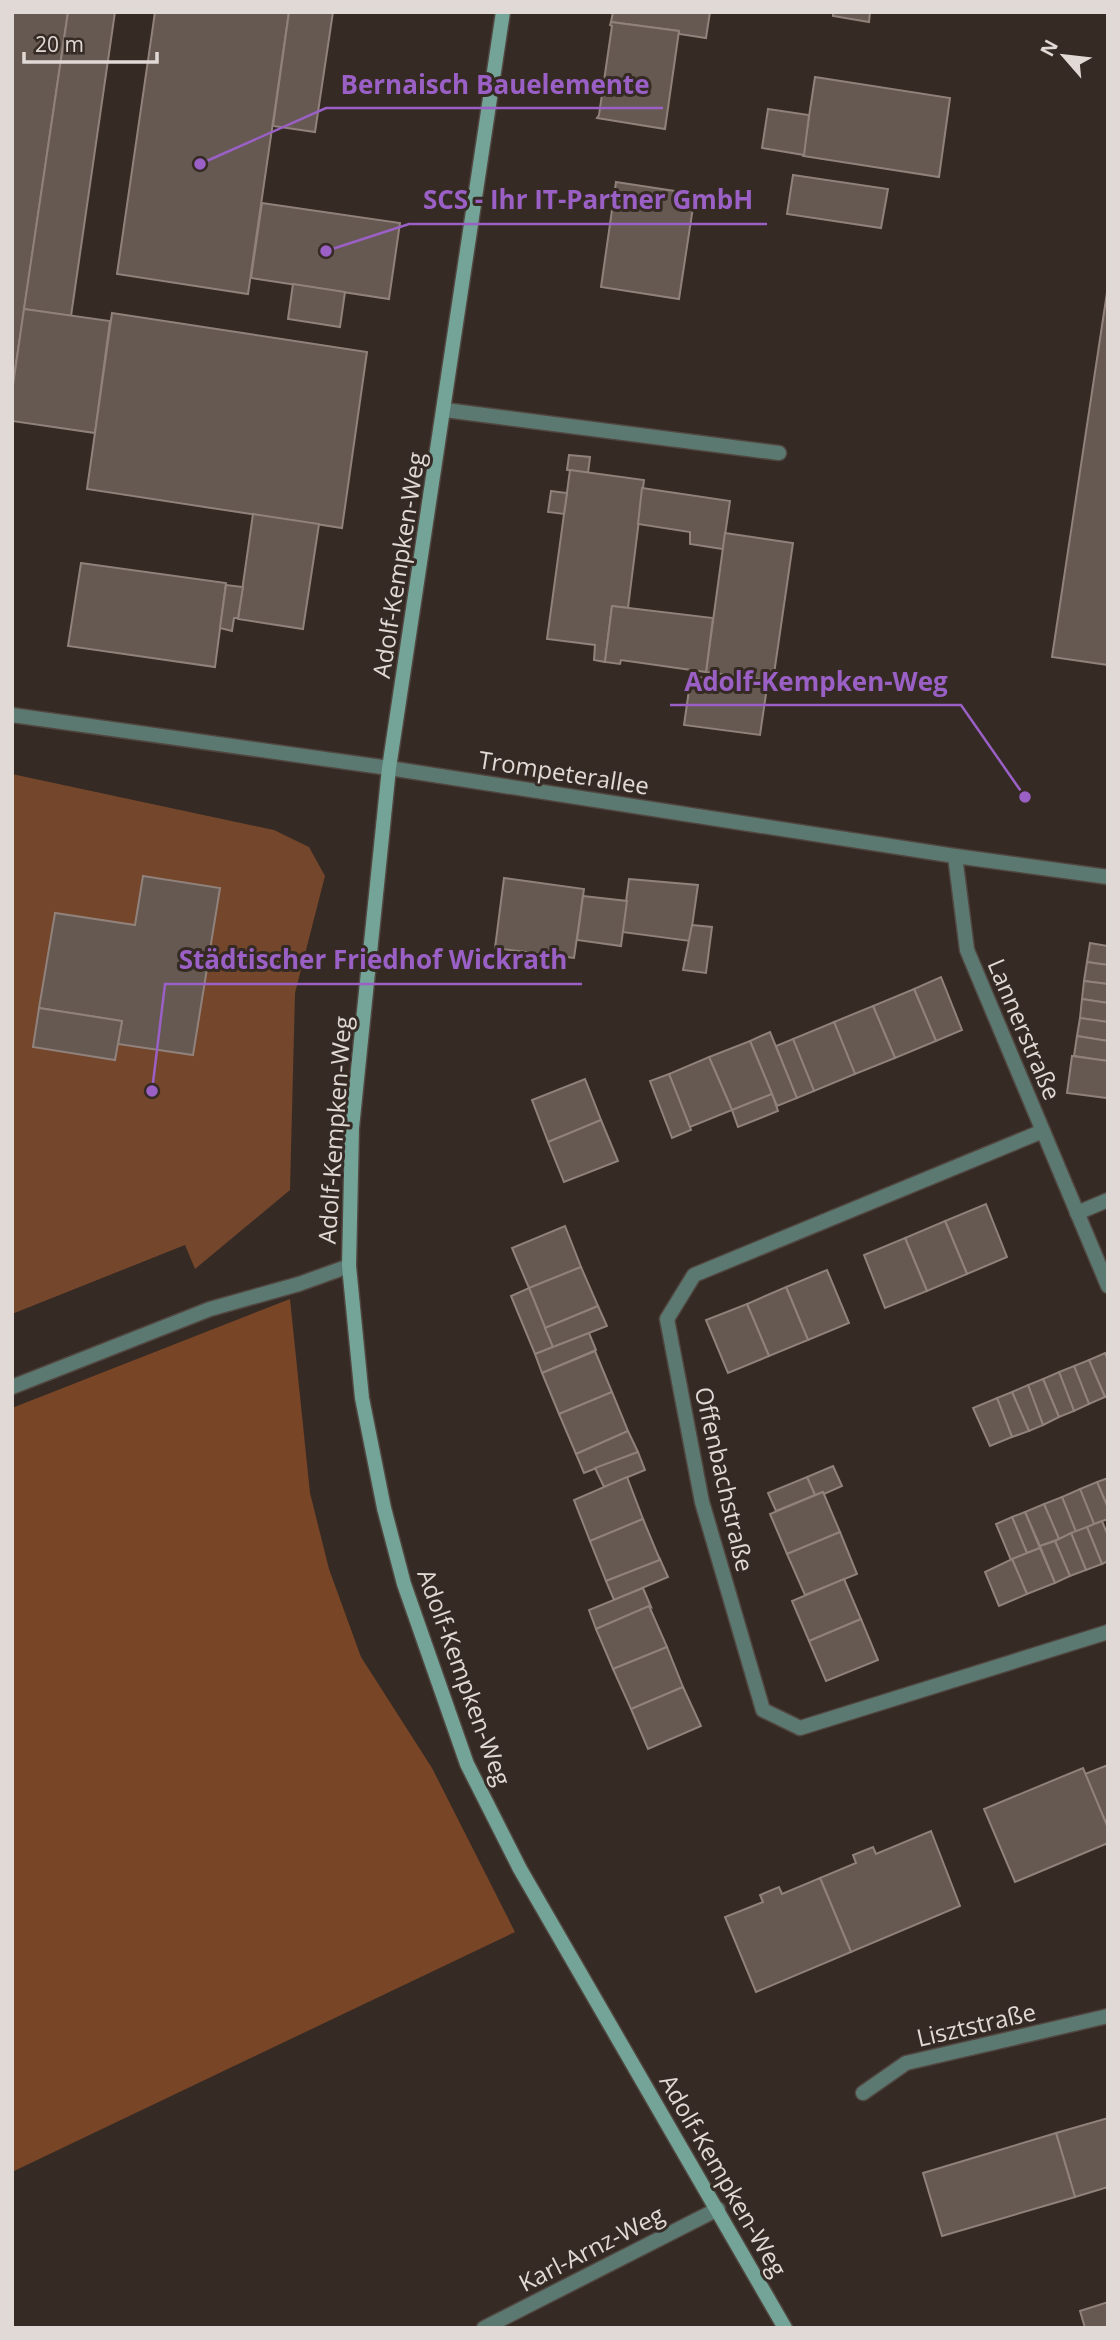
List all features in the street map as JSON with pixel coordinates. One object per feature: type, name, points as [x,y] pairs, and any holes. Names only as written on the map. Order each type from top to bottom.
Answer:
[{"type":"main road","name":"Adolf-Kempken-Weg","points":[[503,12],[445,411],[389,768],[352,1128],[349,1266],[362,1398],[383,1508],[404,1584],[467,1764],[520,1869],[785,2328]]},
{"type":"street","points":[[445,411],[779,453]]},
{"type":"street","name":"Trompeterallee","points":[[12,715],[389,768],[955,856],[1108,877]]},
{"type":"street","name":"Lannerstraße","points":[[955,856],[967,950],[1108,1286]]},
{"type":"street","name":"Offenbachstraße","points":[[1043,1131],[694,1275],[667,1319],[702,1502],[763,1710],[800,1727],[1108,1632]]},
{"type":"street","points":[[1077,1213],[1108,1200]]},
{"type":"street","points":[[12,1387],[210,1309],[299,1284],[349,1266]]},
{"type":"street","name":"Lisztstraße","points":[[863,2093],[906,2063],[1108,2017]]},
{"type":"street","name":"Karl-Arnz-Weg","points":[[484,2328],[718,2209]]},
{"type":"shaded area","points":[[12,774],[274,830],[309,847],[325,876],[295,993],[290,1190],[195,1269],[185,1245],[12,1314]]},
{"type":"shaded area","points":[[290,1299],[310,1493],[329,1569],[361,1657],[432,1768],[515,1932],[12,2172],[12,1408]]},
{"type":"building","points":[[12,12],[68,12],[12,391]]},
{"type":"building","points":[[68,12],[115,12],[71,316],[24,309]]},
{"type":"building","points":[[155,12],[289,12],[248,294],[117,274]]},
{"type":"building","points":[[289,12],[333,12],[315,132],[273,126]]},
{"type":"building","points":[[613,12],[710,12],[706,38],[679,34],[679,31],[611,22]]},
{"type":"building","points":[[833,12],[870,12],[869,22],[833,16]]},
{"type":"building","points":[[611,22],[679,31],[665,129],[597,118]]},
{"type":"building","points":[[815,77],[950,98],[939,177],[803,156]]},
{"type":"building","points":[[768,109],[809,115],[804,155],[762,148]]},
{"type":"building","points":[[793,175],[888,189],[881,228],[787,214]]},
{"type":"building","points":[[616,182],[695,194],[679,299],[601,287]]},
{"type":"building","points":[[262,203],[400,223],[389,299],[251,278]]},
{"type":"building","points":[[293,284],[345,292],[340,327],[288,319]]},
{"type":"building","points":[[1108,286],[1108,665],[1052,657]]},
{"type":"building","points":[[24,309],[110,321],[95,433],[12,421],[12,392]]},
{"type":"building","points":[[112,313],[367,352],[342,528],[87,489]]},
{"type":"building","points":[[569,455],[590,457],[588,473],[567,470]]},
{"type":"building","points":[[570,470],[644,480],[628,608],[612,606],[605,662],[594,660],[595,645],[547,639]]},
{"type":"building","points":[[642,488],[730,501],[723,549],[690,544],[690,532],[638,524]]},
{"type":"building","points":[[551,491],[567,493],[564,514],[548,512]]},
{"type":"building","points":[[253,514],[319,524],[303,629],[238,619]]},
{"type":"building","points":[[725,533],[793,543],[773,681],[706,672]]},
{"type":"building","points":[[81,563],[226,583],[215,667],[68,646]]},
{"type":"building","points":[[226,585],[243,587],[238,618],[234,618],[232,631],[220,628]]},
{"type":"building","points":[[612,606],[713,618],[706,672],[621,660],[620,664],[605,662]]},
{"type":"building","points":[[691,676],[767,687],[760,735],[684,725]]},
{"type":"building","points":[[143,876],[220,888],[193,1055],[118,1044],[122,1021],[39,1008],[55,913],[135,925]]},
{"type":"building","points":[[504,878],[584,889],[574,958],[495,948]]},
{"type":"building","points":[[629,879],[698,885],[690,941],[622,932]]},
{"type":"building","points":[[583,896],[627,901],[621,946],[577,940]]},
{"type":"building","points":[[692,925],[712,927],[706,973],[683,970]]},
{"type":"building","points":[[1090,943],[1108,946],[1108,965],[1087,962]]},
{"type":"building","points":[[1087,962],[1108,965],[1108,984],[1084,981]]},
{"type":"building","points":[[941,977],[962,1030],[936,1041],[914,989]]},
{"type":"building","points":[[1084,981],[1108,984],[1108,1003],[1082,999]]},
{"type":"building","points":[[914,989],[936,1041],[895,1058],[873,1006]]},
{"type":"building","points":[[1082,999],[1108,1003],[1108,1022],[1080,1018]]},
{"type":"building","points":[[873,1006],[895,1058],[855,1074],[834,1022]]},
{"type":"building","points":[[39,1008],[122,1021],[115,1060],[33,1047]]},
{"type":"building","points":[[1080,1018],[1108,1022],[1108,1041],[1077,1036]]},
{"type":"building","points":[[834,1022],[855,1074],[814,1091],[793,1039]]},
{"type":"building","points":[[770,1032],[797,1098],[777,1106],[750,1041]]},
{"type":"building","points":[[1077,1036],[1108,1041],[1108,1061],[1074,1056]]},
{"type":"building","points":[[793,1039],[814,1091],[797,1098],[776,1046]]},
{"type":"building","points":[[750,1041],[772,1094],[732,1110],[709,1057]]},
{"type":"building","points":[[1072,1056],[1108,1061],[1107,1098],[1067,1093]]},
{"type":"building","points":[[709,1057],[732,1110],[690,1127],[669,1074]]},
{"type":"building","points":[[669,1074],[691,1130],[672,1138],[650,1081]]},
{"type":"building","points":[[585,1079],[601,1120],[548,1142],[532,1100]]},
{"type":"building","points":[[772,1094],[778,1111],[738,1127],[732,1110]]},
{"type":"building","points":[[601,1120],[618,1161],[564,1182],[548,1142]]},
{"type":"building","points":[[986,1204],[1007,1257],[967,1274],[945,1221]]},
{"type":"building","points":[[945,1221],[967,1274],[927,1291],[905,1238]]},
{"type":"building","points":[[565,1226],[581,1267],[529,1288],[512,1248]]},
{"type":"building","points":[[905,1238],[927,1291],[885,1308],[864,1255]]},
{"type":"building","points":[[581,1267],[598,1306],[545,1328],[529,1288]]},
{"type":"building","points":[[827,1270],[849,1323],[808,1340],[786,1287]]},
{"type":"building","points":[[786,1287],[808,1340],[769,1356],[747,1304]]},
{"type":"building","points":[[529,1288],[553,1347],[535,1354],[511,1296]]},
{"type":"building","points":[[747,1304],[769,1356],[728,1373],[706,1320]]},
{"type":"building","points":[[598,1306],[607,1326],[553,1347],[545,1328]]},
{"type":"building","points":[[589,1333],[596,1350],[542,1373],[535,1354]]},
{"type":"building","points":[[595,1351],[612,1392],[559,1414],[542,1373]]},
{"type":"building","points":[[1105,1353],[1108,1360],[1108,1396],[1105,1397],[1089,1360]]},
{"type":"building","points":[[1089,1360],[1105,1397],[1089,1404],[1074,1366]]},
{"type":"building","points":[[1074,1366],[1089,1404],[1074,1411],[1059,1372]]},
{"type":"building","points":[[1059,1372],[1074,1411],[1059,1417],[1043,1379]]},
{"type":"building","points":[[1043,1379],[1059,1417],[1043,1425],[1028,1385]]},
{"type":"building","points":[[1028,1385],[1043,1425],[1029,1431],[1012,1392]]},
{"type":"building","points":[[612,1392],[628,1431],[576,1454],[559,1414]]},
{"type":"building","points":[[1012,1392],[1029,1431],[1012,1437],[997,1398]]},
{"type":"building","points":[[997,1398],[1012,1437],[990,1446],[973,1408]]},
{"type":"building","points":[[628,1431],[638,1452],[584,1473],[576,1454]]},
{"type":"building","points":[[638,1452],[645,1470],[604,1487],[595,1468]]},
{"type":"building","points":[[833,1466],[842,1486],[815,1495],[807,1477]]},
{"type":"building","points":[[627,1477],[643,1519],[590,1541],[574,1500]]},
{"type":"building","points":[[807,1477],[815,1495],[776,1511],[768,1493]]},
{"type":"building","points":[[1108,1478],[1108,1508],[1097,1482]]},
{"type":"building","points":[[1097,1482],[1108,1508],[1108,1519],[1094,1524],[1080,1489]]},
{"type":"building","points":[[1080,1489],[1094,1524],[1076,1532],[1062,1497]]},
{"type":"building","points":[[823,1492],[840,1532],[787,1554],[770,1514]]},
{"type":"building","points":[[1062,1497],[1076,1532],[1059,1539],[1044,1504]]},
{"type":"building","points":[[1044,1504],[1059,1539],[1040,1546],[1025,1512]]},
{"type":"building","points":[[1025,1512],[1040,1548],[1027,1553],[1012,1517]]},
{"type":"building","points":[[1012,1517],[1027,1553],[1011,1560],[996,1524]]},
{"type":"building","points":[[643,1519],[660,1560],[606,1581],[590,1541]]},
{"type":"building","points":[[1102,1521],[1108,1536],[1108,1561],[1102,1564],[1087,1527]]},
{"type":"building","points":[[1087,1527],[1102,1564],[1086,1570],[1071,1533]]},
{"type":"building","points":[[840,1532],[857,1574],[805,1595],[787,1554]]},
{"type":"building","points":[[1071,1533],[1086,1570],[1070,1576],[1055,1541]]},
{"type":"building","points":[[1055,1541],[1070,1576],[1055,1583],[1040,1546]]},
{"type":"building","points":[[1040,1548],[1055,1583],[1027,1594],[1012,1559]]},
{"type":"building","points":[[659,1557],[668,1577],[614,1600],[606,1581],[660,1560]]},
{"type":"building","points":[[1012,1559],[1027,1594],[999,1606],[985,1572]]},
{"type":"building","points":[[844,1579],[861,1619],[809,1641],[792,1601]]},
{"type":"building","points":[[643,1588],[651,1607],[596,1629],[589,1610]]},
{"type":"building","points":[[649,1606],[667,1647],[613,1669],[596,1629]]},
{"type":"building","points":[[861,1619],[878,1660],[826,1681],[809,1641]]},
{"type":"building","points":[[667,1647],[683,1687],[631,1709],[613,1669]]},
{"type":"building","points":[[683,1687],[701,1726],[648,1749],[631,1709]]},
{"type":"building","points":[[1108,1765],[1108,1828],[1085,1774]]},
{"type":"building","points":[[1083,1768],[1108,1828],[1108,1843],[1015,1882],[984,1809]]},
{"type":"building","points":[[931,1831],[960,1906],[851,1952],[820,1878],[856,1863],[853,1855],[873,1847],[876,1854]]},
{"type":"building","points":[[820,1878],[851,1952],[756,1992],[725,1917],[763,1902],[760,1895],[779,1887],[782,1894]]},
{"type":"building","points":[[1108,2118],[1108,2187],[1075,2197],[1056,2133]]},
{"type":"building","points":[[1056,2133],[1075,2197],[942,2236],[923,2173]]},
{"type":"building","points":[[1108,2302],[1108,2328],[1085,2328],[1080,2311]]},
{"type":"place","name":"Bernaisch Bauelemente","points":[[200,164]]},
{"type":"place","name":"SCS - Ihr IT-Partner GmbH","points":[[326,251]]},
{"type":"place","name":"Adolf-Kempken-Weg","points":[[1025,797]]},
{"type":"place","name":"Städtischer Friedhof Wickrath","points":[[152,1091]]}]
